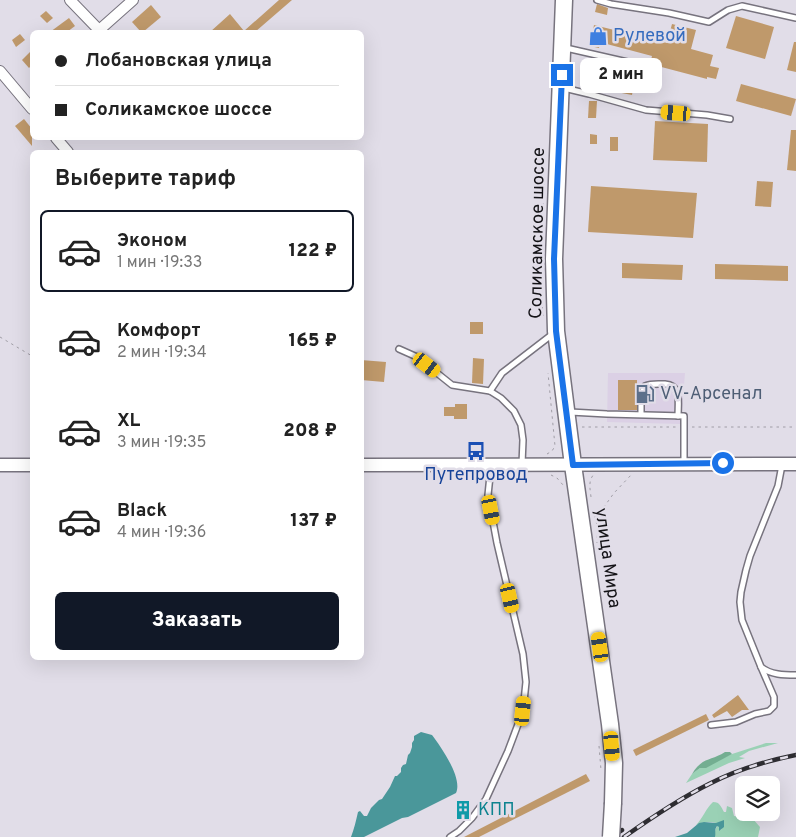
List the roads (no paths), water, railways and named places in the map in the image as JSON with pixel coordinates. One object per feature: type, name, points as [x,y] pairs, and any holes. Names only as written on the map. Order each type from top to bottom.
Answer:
[{"type":"highway","name":"Соликамское шоссе","points":[[564,0],[554,259],[556,331],[573,465]]},
{"type":"highway","name":"улица Мира","points":[[573,465],[614,763],[614,804],[611,837]]},
{"type":"street","points":[[70,0],[97,30]]},
{"type":"street","points":[[99,30],[133,0]]},
{"type":"street","points":[[0,71],[30,106]]},
{"type":"street","points":[[24,98],[30,92]]},
{"type":"street","points":[[58,140],[66,150]]},
{"type":"street","points":[[364,465],[796,464]]},
{"type":"street","points":[[0,465],[30,465]]},
{"type":"lane","points":[[597,0],[709,22],[728,10],[742,6],[793,18],[796,13]]},
{"type":"lane","points":[[563,48],[645,66]]},
{"type":"lane","points":[[561,88],[646,110],[730,120]]},
{"type":"lane","points":[[490,391],[502,373],[556,331]]},
{"type":"lane","points":[[398,349],[417,357],[452,385],[490,391],[500,398],[514,411],[521,425],[523,440],[522,464]]},
{"type":"lane","points":[[641,414],[641,395],[645,386],[652,383],[668,384],[675,387],[678,394],[678,416]]},
{"type":"lane","points":[[567,412],[684,416],[684,463]]},
{"type":"lane","points":[[711,725],[736,722],[755,714],[766,712],[772,708],[774,703],[774,698],[742,620],[740,602],[750,556],[778,486],[782,464]]},
{"type":"lane","points":[[450,837],[472,818],[486,799],[514,737],[523,711],[526,682],[523,654],[497,543],[488,494],[491,465]]},
{"type":"lane","points":[[761,667],[772,673],[796,675]]},
{"type":"water","points":[[421,732],[432,735],[445,755],[454,771],[457,787],[456,793],[364,837],[351,837],[358,812],[360,811],[364,816],[367,816],[371,808],[382,799],[395,776],[401,772],[401,768],[406,764],[414,736]]},
{"type":"water","points":[[724,820],[724,827],[719,831],[719,827],[716,827],[715,837],[675,837],[687,833],[699,823],[716,823]]},
{"type":"railway","points":[[624,837],[676,802],[719,779],[751,766],[796,755]]},
{"type":"railway","points":[[611,837],[622,830]]},
{"type":"place","name":"Рулевой","points":[[598,36]]},
{"type":"place","name":"VV-Арсенал","points":[[645,394]]},
{"type":"place","name":"Путепровод","points":[[476,451]]},
{"type":"place","name":"КПП","points":[[463,810]]}]
